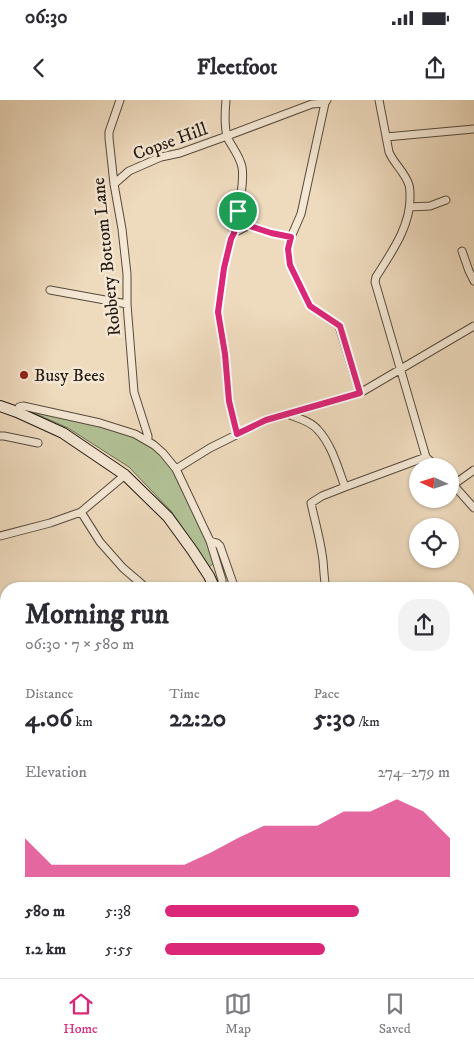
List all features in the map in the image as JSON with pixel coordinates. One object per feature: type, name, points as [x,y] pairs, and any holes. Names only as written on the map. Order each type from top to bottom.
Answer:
[{"type":"main road","points":[[0,406],[63,433],[125,475],[168,517],[212,582]]},
{"type":"street","name":"Robbery Bottom Lane","points":[[120,100],[109,132],[114,184],[127,274],[127,304],[134,392],[148,441]]},
{"type":"street","points":[[226,100],[227,136],[238,157],[243,176],[234,233],[224,268],[218,312],[225,354],[229,401],[237,434]]},
{"type":"street","points":[[325,582],[318,532],[311,503],[344,487],[426,456],[377,289],[376,277],[398,241],[410,207],[409,185],[405,176],[392,159],[380,100]]},
{"type":"street","name":"Copse Hill","points":[[114,184],[130,171],[161,157],[180,153],[312,104],[326,102]]},
{"type":"street","points":[[326,102],[301,214],[288,249],[290,265],[310,306],[340,326],[360,393]]},
{"type":"street","points":[[386,137],[474,129]]},
{"type":"street","points":[[410,207],[430,206],[446,200]]},
{"type":"street","points":[[238,211],[250,226],[291,237]]},
{"type":"street","points":[[234,233],[250,226]]},
{"type":"street","points":[[462,251],[468,271],[474,281]]},
{"type":"street","points":[[50,290],[127,304]]},
{"type":"street","points":[[176,469],[210,448],[266,420],[360,393],[474,326]]},
{"type":"street","points":[[17,412],[21,406],[30,407],[100,422],[135,434],[154,445],[176,469],[210,541],[221,582]]},
{"type":"street","points":[[287,414],[305,420],[318,429],[330,450],[344,487]]},
{"type":"street","points":[[0,436],[38,443]]},
{"type":"street","points":[[459,479],[474,470]]},
{"type":"street","points":[[0,536],[50,523],[82,512],[125,475]]},
{"type":"street","points":[[459,491],[474,508]]},
{"type":"street","points":[[82,512],[100,542],[123,568],[139,582]]},
{"type":"street","points":[[210,541],[220,546],[233,582]]},
{"type":"street","points":[[209,576],[218,569]]},
{"type":"green space","points":[[27,410],[97,424],[143,441],[152,447],[163,457],[174,472],[211,546],[214,563],[209,567],[171,511],[129,467],[68,428]]},
{"type":"place","name":"Busy Bees","points":[[24,375]]},
{"type":"route","points":[[238,211],[250,226],[291,237],[288,249],[290,265],[310,306],[340,326],[360,393],[266,420],[237,434],[229,401],[225,354],[218,312],[224,268],[238,211]]}]
